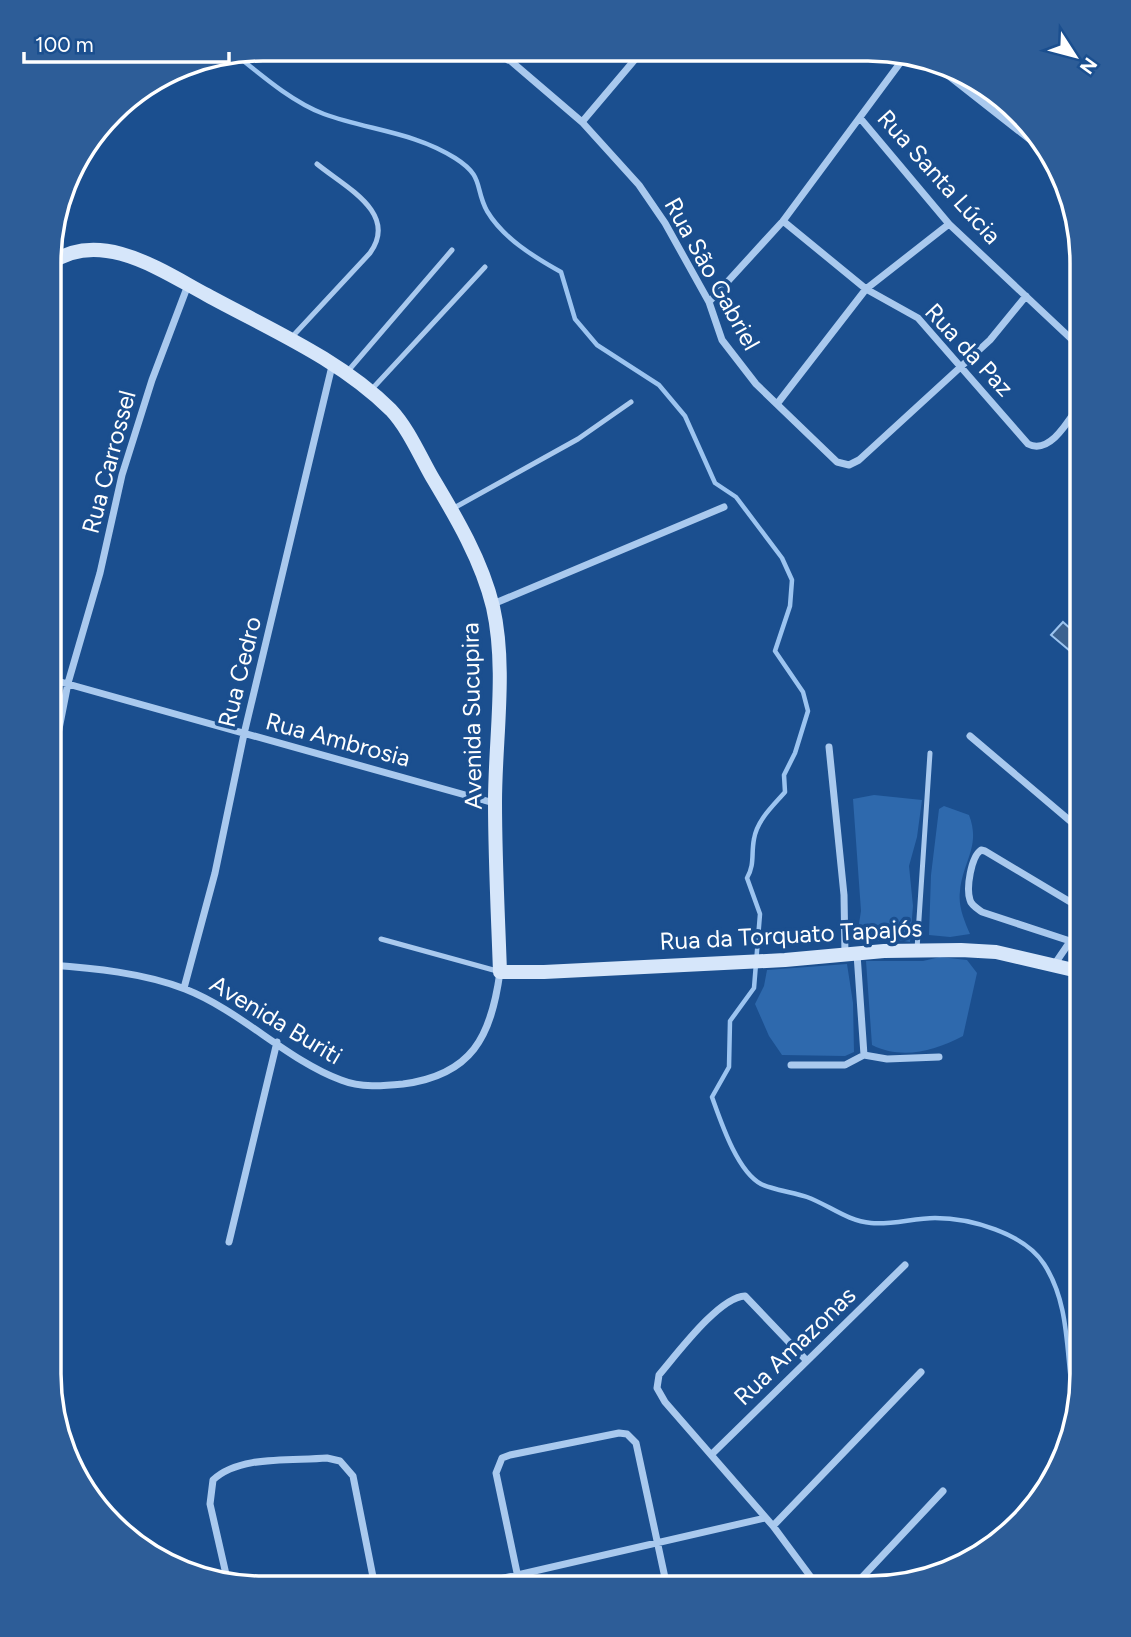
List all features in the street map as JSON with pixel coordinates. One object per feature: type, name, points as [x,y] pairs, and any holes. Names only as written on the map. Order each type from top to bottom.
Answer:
[{"type":"street","name":"Rua São Gabriel","points":[[509,61],[582,122],[639,185],[665,223],[709,302],[722,340],[756,384],[837,462],[849,465],[868,451],[961,367]]},
{"type":"street","points":[[582,122],[634,61]]},
{"type":"street","points":[[709,302],[783,221],[900,64]]},
{"type":"street","points":[[956,82],[1022,133]]},
{"type":"street","name":"Rua Santa Lúcia","points":[[860,118],[949,224],[1070,338]]},
{"type":"street","name":"Rua da Paz","points":[[783,221],[866,289],[918,318],[1034,447],[1052,440],[1070,417]]},
{"type":"street","points":[[777,404],[866,289],[949,224]]},
{"type":"street","name":"Avenida Sucupira","points":[[61,258],[78,251],[105,249],[188,285],[346,373],[393,412],[451,510],[482,573],[492,604],[498,643],[495,803],[500,972]]},
{"type":"street","name":"Rua Carrossel","points":[[61,719],[68,683],[100,573],[130,452],[152,380],[188,285]]},
{"type":"street","points":[[961,367],[990,340],[1026,296]]},
{"type":"street","name":"Rua Cedro","points":[[184,988],[215,873],[244,734],[332,366]]},
{"type":"street","points":[[492,604],[724,507]]},
{"type":"street","name":"Rua Ambrosia","points":[[61,681],[495,803]]},
{"type":"street","points":[[971,736],[1070,820]]},
{"type":"street","points":[[830,747],[844,895],[864,1055]]},
{"type":"street","points":[[1069,901],[985,850],[981,850],[974,857],[969,894],[972,904],[982,912],[1069,941]]},
{"type":"street","points":[[1054,965],[1069,942]]},
{"type":"street","name":"Rua da Torquato Tapajós","points":[[500,972],[917,952],[996,952],[1069,969]]},
{"type":"street","name":"Avenida Buriti","points":[[61,967],[151,980],[184,988],[229,1010],[340,1080],[374,1087],[428,1081],[453,1071],[484,1035],[493,1013],[500,972]]},
{"type":"street","points":[[229,1242],[277,1042]]},
{"type":"street","points":[[791,1065],[845,1065],[864,1055],[887,1059],[939,1057]]},
{"type":"street","name":"Rua Amazonas","points":[[712,1454],[905,1265]]},
{"type":"street","points":[[807,1361],[745,1296],[735,1296],[716,1311],[659,1375],[657,1388],[773,1526],[810,1576]]},
{"type":"street","points":[[773,1526],[921,1372]]},
{"type":"street","points":[[517,1575],[496,1473],[502,1458],[619,1433],[627,1434],[636,1443],[664,1576]]},
{"type":"street","points":[[225,1572],[213,1522],[210,1486],[221,1472],[263,1462],[327,1458],[340,1461],[353,1476],[373,1576]]},
{"type":"street","points":[[863,1576],[943,1491]]},
{"type":"street","points":[[513,1576],[765,1518]]},
{"type":"lane","points":[[289,340],[379,242],[381,227],[376,213],[317,164]]},
{"type":"lane","points":[[346,373],[452,250]]},
{"type":"lane","points":[[370,391],[485,267]]},
{"type":"lane","points":[[451,510],[578,439],[631,402]]},
{"type":"lane","points":[[917,952],[930,753]]},
{"type":"lane","points":[[381,939],[500,972]]},
{"type":"shaded area","points":[[1063,622],[1070,628],[1070,651],[1051,635]]},
{"type":"shaded area","points":[[874,795],[922,800],[917,837],[909,866],[913,906],[910,942],[891,939],[856,943],[861,911],[853,799]]},
{"type":"shaded area","points":[[944,806],[969,815],[973,836],[960,897],[962,913],[970,934],[950,937],[929,935],[931,875],[939,809]]},
{"type":"shaded area","points":[[940,957],[967,960],[977,973],[963,1036],[918,1052],[895,1052],[872,1045],[866,961],[923,961]]},
{"type":"shaded area","points":[[847,964],[853,1003],[854,1052],[845,1056],[782,1055],[769,1036],[755,1004],[764,986],[767,970]]},
{"type":"waterway","points":[[246,62],[277,87],[312,109],[423,142],[455,158],[471,171],[483,203],[494,221],[510,238],[561,272],[575,319],[597,345],[659,385],[685,416],[715,483],[736,497],[782,558],[792,580],[790,606],[775,651],[803,692],[808,711],[795,753],[784,775],[785,792],[758,826],[753,844],[752,863],[747,878],[760,914],[754,988],[730,1021],[729,1067],[712,1097],[737,1157],[752,1178],[761,1184],[815,1200],[862,1222],[887,1223],[935,1218],[964,1221],[995,1229],[1023,1244],[1044,1264],[1053,1281],[1063,1316],[1069,1362]]}]
